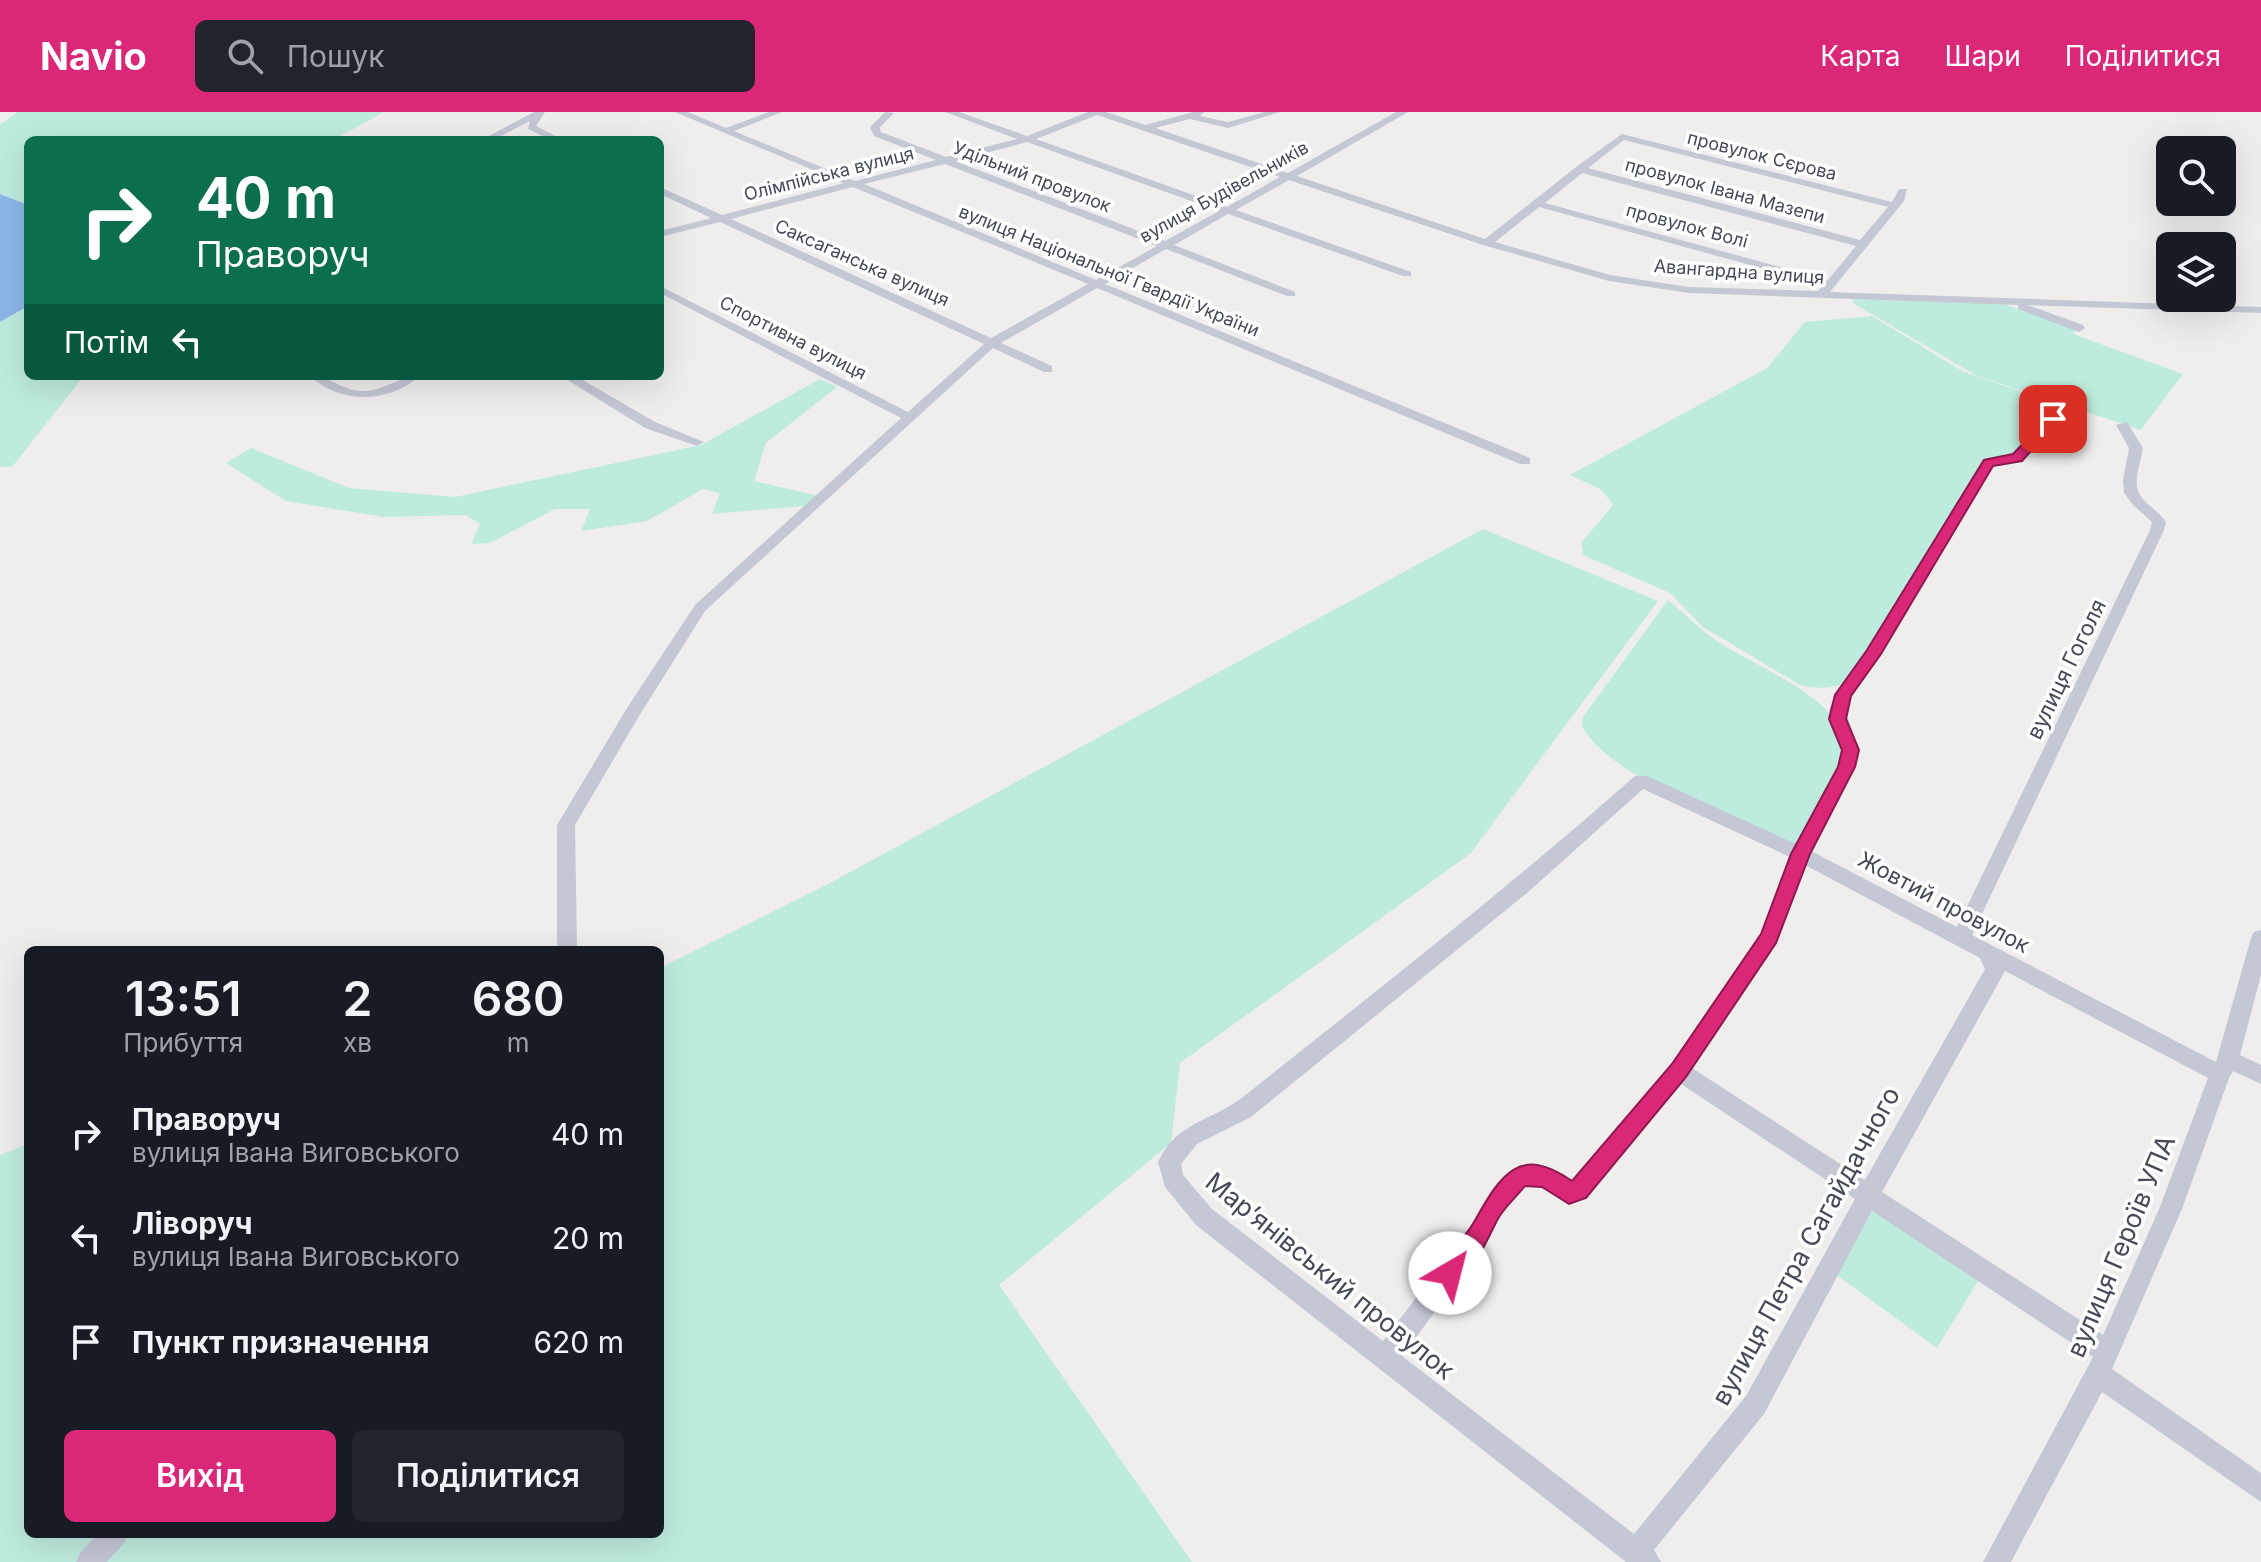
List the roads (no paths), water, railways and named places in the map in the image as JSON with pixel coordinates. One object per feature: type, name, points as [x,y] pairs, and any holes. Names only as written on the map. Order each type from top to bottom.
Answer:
[{"type":"street","name":"вулиця Національної Гвардії України","points":[[680,112],[1525,461]]},
{"type":"street","points":[[726,131],[777,112]]},
{"type":"street","name":"Удільний провулок","points":[[890,112],[875,127],[877,134],[1291,294]]},
{"type":"street","points":[[950,112],[1407,274]]},
{"type":"street","name":"Олімпійська вулиця","points":[[664,233],[1025,140],[1097,112]]},
{"type":"street","name":"Авангардна вулиця","points":[[1097,112],[1487,243],[1609,278],[1689,290],[2261,310]]},
{"type":"street","points":[[1145,128],[1202,112]]},
{"type":"street","points":[[1190,116],[1228,125],[1275,112]]},
{"type":"street","name":"вулиця Будівельників","points":[[567,946],[566,825],[639,702],[700,608],[993,342],[1403,112]]},
{"type":"street","points":[[538,113],[531,127],[550,136]]},
{"type":"street","points":[[494,136],[538,113]]},
{"type":"street","name":"провулок Сєрова","points":[[1579,169],[1622,137],[1894,206]]},
{"type":"street","points":[[1487,243],[1579,169]]},
{"type":"street","name":"провулок Івана Мазепи","points":[[1579,169],[1862,244]]},
{"type":"street","points":[[1820,296],[1903,191]]},
{"type":"street","name":"Саксаганська вулиця","points":[[664,192],[1048,369]]},
{"type":"street","name":"провулок Волі","points":[[1538,204],[1828,283]]},
{"type":"street","name":"Спортивна вулиця","points":[[664,291],[910,418]]},
{"type":"street","points":[[2004,301],[2079,328]]},
{"type":"street","points":[[322,380],[344,394],[357,396],[403,380]]},
{"type":"street","points":[[574,380],[650,425],[697,442]]},
{"type":"street","points":[[1386,1358],[1482,1230],[1491,1209],[1519,1176],[1549,1178],[1569,1193],[1578,1191],[1679,1071],[1769,937],[1800,854],[1849,757],[1849,742],[1838,719],[1843,695],[1873,654],[1988,462],[2017,458],[2064,406]]},
{"type":"street","name":"вулиця Гоголя","points":[[1961,938],[2157,530],[2159,522],[2154,514],[2136,502],[2132,493],[2130,472],[2136,448],[2131,434],[2122,425]]},
{"type":"street","name":"Жовтий провулок","points":[[1641,781],[1800,854],[1988,953],[2225,1067],[2261,1075]]},
{"type":"street","name":"Марʼянівський провулок","points":[[1641,781],[1520,888],[1243,1110],[1189,1137],[1169,1162],[1173,1180],[1204,1217],[1642,1557]]},
{"type":"street","name":"вулиця Героїв УПА","points":[[1996,1562],[2102,1363],[2171,1209],[2225,1067],[2261,938]]},
{"type":"street","name":"вулиця Петра Сагайдачного","points":[[1642,1557],[1755,1405],[1867,1195],[1995,970],[1988,953]]},
{"type":"street","points":[[1679,1071],[1867,1195],[2102,1363],[2261,1489]]},
{"type":"street","points":[[89,1562],[111,1538]]},
{"type":"water","points":[[0,194],[24,203],[24,308],[0,322]]}]
